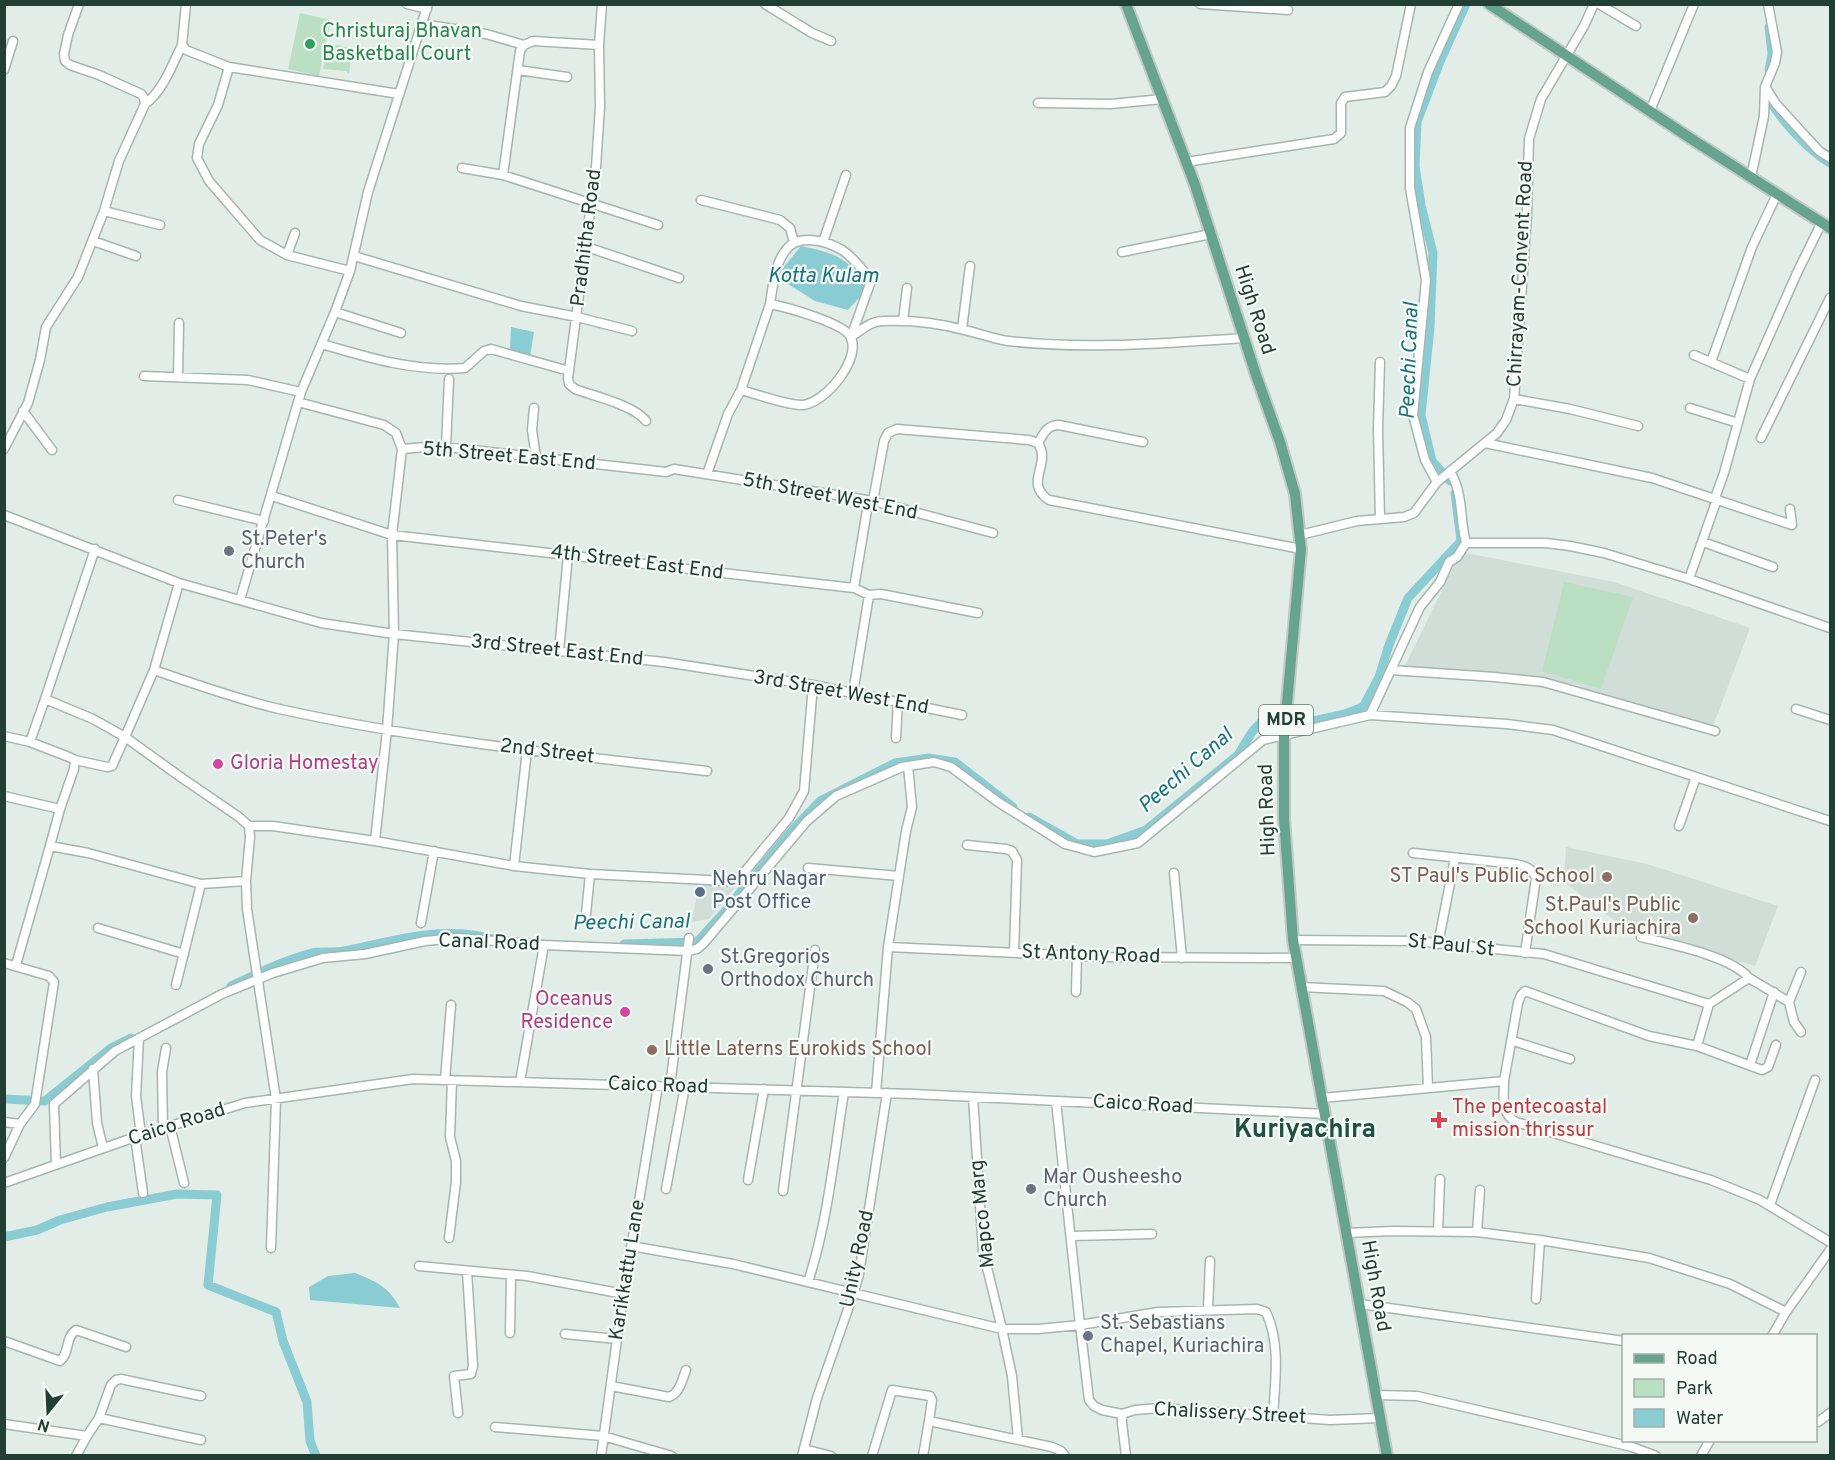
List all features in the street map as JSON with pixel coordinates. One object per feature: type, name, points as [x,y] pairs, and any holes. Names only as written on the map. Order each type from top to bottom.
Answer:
[{"type":"main road","name":"High Road","points":[[1126,4],[1211,234],[1295,494],[1301,549],[1284,736],[1284,819],[1293,940],[1387,1455]]},
{"type":"main road","points":[[1489,4],[1826,225]]},
{"type":"street","points":[[79,4],[68,35],[65,61],[141,94],[145,104]]},
{"type":"street","points":[[4,448],[28,403],[46,327],[78,277],[104,211],[119,161],[145,104],[159,90],[182,45],[186,4]]},
{"type":"street","points":[[240,600],[301,392],[350,271],[368,192],[427,7],[407,4]]},
{"type":"street","name":"Pradhitha Road","points":[[569,371],[596,167],[602,4]]},
{"type":"street","points":[[765,4],[812,33],[831,40]]},
{"type":"street","points":[[1200,4],[1288,10]]},
{"type":"street","points":[[1186,162],[1334,139],[1341,133],[1341,103],[1345,97],[1385,93],[1391,86],[1396,76],[1411,4]]},
{"type":"street","points":[[1370,715],[1420,607],[1440,582],[1449,562],[1457,557],[1466,543],[1457,483],[1444,476],[1425,460],[1413,416],[1426,280],[1410,189],[1410,128],[1428,72],[1459,4]]},
{"type":"street","name":"Chirrayam-Convent Road","points":[[1300,535],[1357,521],[1404,517],[1414,513],[1444,476],[1497,433],[1506,420],[1514,399],[1526,224],[1529,139],[1541,99],[1594,4]]},
{"type":"street","points":[[1599,4],[1636,26]]},
{"type":"street","points":[[1650,111],[1694,4]]},
{"type":"street","points":[[1751,177],[1764,116],[1765,87],[1775,63],[1776,52],[1768,4]]},
{"type":"street","points":[[422,24],[486,34],[524,45]]},
{"type":"street","points":[[4,69],[13,41]]},
{"type":"street","points":[[503,175],[520,51],[524,45],[533,41],[599,45]]},
{"type":"street","points":[[182,45],[186,50],[229,67],[399,94]]},
{"type":"street","points":[[229,67],[218,105],[200,144],[197,158],[209,181],[260,240],[287,255],[350,271]]},
{"type":"street","points":[[518,70],[567,76]]},
{"type":"street","points":[[1765,87],[1776,104],[1819,151],[1830,158]]},
{"type":"street","points":[[1038,103],[1111,104],[1162,99]]},
{"type":"street","points":[[462,168],[503,175],[658,225]]},
{"type":"street","points":[[823,242],[846,175]]},
{"type":"street","points":[[1711,362],[1752,247],[1777,194]]},
{"type":"street","points":[[701,200],[780,220],[790,228],[794,242]]},
{"type":"street","points":[[104,211],[160,225]]},
{"type":"street","points":[[1689,579],[1724,473],[1750,379],[1797,273],[1826,225]]},
{"type":"street","points":[[287,255],[295,233]]},
{"type":"street","points":[[1122,252],[1211,234]]},
{"type":"street","points":[[707,474],[728,414],[741,390],[770,304],[775,272],[786,249],[794,242],[804,239],[823,242],[842,250],[871,281],[851,337]]},
{"type":"street","points":[[93,241],[136,256]]},
{"type":"street","points":[[584,246],[679,278]]},
{"type":"street","points":[[354,256],[520,306],[632,331]]},
{"type":"street","points":[[962,329],[970,266]]},
{"type":"street","points":[[903,321],[907,288]]},
{"type":"street","points":[[1761,438],[1830,298]]},
{"type":"street","points":[[741,390],[792,404],[804,405],[814,401],[837,381],[846,371],[854,352],[851,337],[845,330],[793,308],[770,304]]},
{"type":"street","points":[[335,312],[400,333]]},
{"type":"street","points":[[851,337],[879,321],[903,321],[962,329],[1005,340],[1051,345],[1143,345],[1245,338]]},
{"type":"street","points":[[178,377],[179,323]]},
{"type":"street","points":[[322,344],[407,367],[439,370],[465,369],[484,351],[491,349],[569,371],[569,384],[574,389],[632,410],[641,414],[646,421]]},
{"type":"street","points":[[1694,356],[1750,379]]},
{"type":"street","points":[[1380,362],[1378,429],[1380,519]]},
{"type":"street","points":[[144,376],[248,380],[301,392]]},
{"type":"street","points":[[446,447],[449,379]]},
{"type":"street","points":[[1514,399],[1570,409],[1638,426]]},
{"type":"street","points":[[298,402],[384,425],[396,433],[402,449]]},
{"type":"street","points":[[534,408],[532,430],[536,457]]},
{"type":"street","points":[[1690,408],[1738,423]]},
{"type":"street","points":[[23,411],[52,450]]},
{"type":"street","points":[[1038,443],[1052,425],[1143,442]]},
{"type":"street","points":[[854,588],[868,504],[873,501],[884,441],[888,433],[897,429],[1038,443],[1043,456],[1036,486],[1041,495],[1049,500],[1301,549]]},
{"type":"street","points":[[1485,443],[1652,478],[1792,525],[1790,509]]},
{"type":"street","name":"5th Street East End","points":[[392,535],[402,449],[446,447],[666,472]]},
{"type":"street","name":"5th Street West End","points":[[666,472],[674,469],[873,501],[993,532]]},
{"type":"street","name":"4th Street East End","points":[[272,496],[392,535],[854,588],[869,595],[881,594],[978,613]]},
{"type":"street","points":[[178,500],[264,521]]},
{"type":"street","name":"3rd Street East End","points":[[4,515],[179,584],[321,623],[393,634],[664,662],[720,672]]},
{"type":"street","points":[[375,841],[387,730],[393,634],[392,535]]},
{"type":"street","points":[[1466,543],[1522,542],[1570,546],[1637,562],[1830,628]]},
{"type":"street","points":[[1702,542],[1773,567]]},
{"type":"street","points":[[30,742],[95,549]]},
{"type":"street","points":[[558,651],[568,555]]},
{"type":"street","points":[[4,736],[30,742],[75,760],[112,766],[154,670],[179,584]]},
{"type":"street","points":[[854,693],[869,595]]},
{"type":"street","name":"2nd Street","points":[[154,670],[221,693],[273,707],[387,730],[527,750],[707,771]]},
{"type":"street","points":[[1391,670],[1494,676],[1544,682],[1715,731]]},
{"type":"street","name":"3rd Street West End","points":[[720,672],[813,685],[962,715]]},
{"type":"street","points":[[45,699],[93,719],[125,737],[249,826],[273,826],[375,841],[514,866],[590,874],[727,881],[739,878],[789,818],[804,790],[813,685]]},
{"type":"street","points":[[896,738],[898,701]]},
{"type":"street","points":[[1796,709],[1830,720]]},
{"type":"street","points":[[670,1086],[689,945],[697,949],[704,943],[807,821],[836,796],[902,767],[934,762],[951,767],[998,802],[1065,844],[1094,852],[1138,843],[1263,740],[1370,715],[1507,724],[1553,730],[1830,821]]},
{"type":"street","points":[[514,866],[527,750]]},
{"type":"street","points":[[16,965],[75,760]]},
{"type":"street","points":[[876,1093],[888,947],[906,831],[912,807],[908,766]]},
{"type":"street","points":[[1679,826],[1696,777]]},
{"type":"street","points":[[4,796],[60,809]]},
{"type":"street","points":[[249,826],[247,909],[276,1099],[271,1248]]},
{"type":"street","points":[[966,845],[1006,849],[1012,851],[1017,860],[1014,953]]},
{"type":"street","points":[[51,846],[88,853],[201,884],[246,881]]},
{"type":"street","points":[[422,923],[434,851]]},
{"type":"street","points":[[1413,853],[1516,864],[1534,872],[1536,878],[1525,953]]},
{"type":"street","points":[[1438,944],[1455,858]]},
{"type":"street","points":[[808,867],[899,876]]},
{"type":"street","points":[[1174,873],[1182,958]]},
{"type":"street","points":[[586,914],[590,874]]},
{"type":"street","points":[[176,985],[201,884]]},
{"type":"street","points":[[98,928],[184,954]]},
{"type":"street","points":[[1641,937],[1691,950],[1733,966],[1789,1002]]},
{"type":"street","name":"Canal Road","points":[[54,1104],[115,1051],[258,974],[323,958],[365,954],[443,938],[544,945],[689,945]]},
{"type":"street","name":"St Paul St","points":[[1293,940],[1417,941],[1544,954],[1709,1004]]},
{"type":"street","points":[[520,1082],[544,945]]},
{"type":"street","name":"St Antony Road","points":[[888,947],[1077,956],[1295,958]]},
{"type":"street","points":[[783,1191],[815,950]]},
{"type":"street","points":[[1076,992],[1077,956]]},
{"type":"street","points":[[4,963],[49,976],[54,982],[35,1102],[20,1124],[4,1158]]},
{"type":"street","points":[[1801,972],[1789,1002],[1794,1022],[1801,1032]]},
{"type":"street","points":[[1697,1046],[1709,1004],[1749,978]]},
{"type":"street","points":[[1301,987],[1384,991],[1407,1002],[1416,1010],[1426,1037],[1428,1088]]},
{"type":"street","points":[[1776,1045],[1766,1069],[1762,1070],[1697,1046],[1649,1036],[1525,991],[1518,1003],[1504,1081],[1503,1110],[1508,1118],[1516,1122],[1711,1180],[1770,1205],[1830,1242]]},
{"type":"street","points":[[1750,1065],[1774,992]]},
{"type":"street","points":[[449,1238],[456,1182],[456,1161],[450,1137],[448,1080],[451,1005]]},
{"type":"street","points":[[139,1038],[136,1096],[143,1193]]},
{"type":"street","points":[[1513,1041],[1570,1059]]},
{"type":"street","points":[[165,1048],[161,1101],[166,1127],[184,1183]]},
{"type":"street","points":[[93,1069],[97,1123],[103,1148]]},
{"type":"street","name":"Caico Road","points":[[4,1183],[138,1136],[245,1103],[412,1079],[887,1093],[1325,1114]]},
{"type":"street","points":[[1770,1205],[1815,1080]]},
{"type":"street","points":[[1322,1098],[1504,1081]]},
{"type":"street","name":"Karikkattu Lane","points":[[601,1455],[617,1339],[658,1086]]},
{"type":"street","points":[[666,1189],[685,1086]]},
{"type":"street","points":[[748,1180],[764,1089]]},
{"type":"street","points":[[808,1282],[822,1228],[844,1092]]},
{"type":"street","name":"Unity Road","points":[[803,1452],[817,1398],[854,1292],[887,1093]]},
{"type":"street","name":"Mapco Marg","points":[[974,1097],[982,1251],[1002,1329],[1016,1403],[1018,1439]]},
{"type":"street","points":[[1056,1101],[1089,1400],[1102,1410],[1122,1414],[1126,1455]]},
{"type":"street","points":[[35,1102],[44,1107],[54,1104],[56,1165]]},
{"type":"street","points":[[4,1122],[20,1124]]},
{"type":"street","points":[[1438,1232],[1440,1179]]},
{"type":"street","points":[[1478,1232],[1480,1190]]},
{"type":"street","points":[[1347,1233],[1478,1232],[1649,1258],[1730,1284],[1786,1312]]},
{"type":"street","points":[[1071,1236],[1152,1234]]},
{"type":"street","points":[[1536,1299],[1540,1240]]},
{"type":"street","points":[[632,1246],[693,1256],[854,1292],[1002,1329],[1038,1329],[1080,1325],[1158,1312],[1208,1309],[1266,1311],[1270,1320],[1277,1362],[1273,1416]]},
{"type":"street","points":[[1773,1334],[1830,1250]]},
{"type":"street","points":[[1208,1309],[1210,1261]]},
{"type":"street","points":[[419,1266],[511,1275],[624,1294]]},
{"type":"street","points":[[458,1413],[454,1376],[471,1374],[473,1366],[467,1271]]},
{"type":"street","points":[[510,1333],[511,1275]]},
{"type":"street","points":[[1360,1304],[1622,1341]]},
{"type":"street","points":[[4,1341],[60,1361],[65,1356],[70,1335],[76,1330],[126,1347]]},
{"type":"street","points":[[565,1334],[617,1339]]},
{"type":"street","points":[[611,1386],[669,1397],[678,1391],[686,1370]]},
{"type":"street","points":[[76,1455],[99,1418],[111,1385],[116,1380],[121,1379],[201,1396]]},
{"type":"street","points":[[872,1455],[892,1390],[930,1396],[932,1400],[923,1455]]},
{"type":"street","points":[[1376,1395],[1417,1396],[1632,1447],[1656,1455]]},
{"type":"street","name":"Chalissery Street","points":[[1122,1414],[1135,1410],[1159,1408],[1330,1420],[1380,1418]]},
{"type":"street","points":[[1818,1422],[1830,1413]]},
{"type":"street","points":[[99,1418],[201,1440]]},
{"type":"street","points":[[928,1421],[1052,1447],[1065,1455]]},
{"type":"street","points":[[4,1424],[87,1436]]},
{"type":"street","points":[[495,1426],[603,1436],[672,1455]]},
{"type":"street","points":[[1701,1455],[1709,1442]]},
{"type":"street","points":[[803,1452],[831,1455]]},
{"type":"shaded area","points":[[1462,549],[1466,553],[1614,582],[1750,628],[1713,726],[1578,691],[1579,685],[1405,666]]},
{"type":"shaded area","name":"St.Paul's Public School Kuriachira","points":[[1566,847],[1647,864],[1778,906],[1755,966],[1627,930],[1564,882]]},
{"type":"shaded area","points":[[694,879],[737,885],[709,919],[691,922],[699,887],[696,887]]},
{"type":"green space","name":"Christuraj Bhavan Basketball Court","points":[[300,13],[331,20],[319,76],[288,69]]},
{"type":"green space","points":[[329,44],[352,48],[349,74],[346,71],[323,69]]},
{"type":"green space","points":[[1564,582],[1633,597],[1601,689],[1542,671]]},
{"type":"water","name":"Kotta Kulam","points":[[801,246],[840,258],[861,278],[868,288],[848,310],[815,301],[780,279],[783,268]]},
{"type":"water","points":[[511,327],[534,332],[530,357],[510,350]]},
{"type":"water","points":[[355,1273],[381,1286],[400,1308],[310,1300],[309,1287],[328,1276]]},
{"type":"waterway","name":"Peechi Canal","points":[[1450,481],[1432,461],[1421,415],[1430,327],[1433,253],[1421,205],[1415,166],[1417,122],[1439,64],[1466,4]]},
{"type":"waterway","name":"Peechi Canal","points":[[1769,27],[1772,54],[1769,70]]},
{"type":"waterway","name":"Peechi Canal","points":[[1769,99],[1796,134],[1813,151],[1830,163]]},
{"type":"waterway","name":"Peechi Canal","points":[[1309,722],[1345,714],[1363,707],[1379,677],[1408,598],[1461,541],[1455,493]]},
{"type":"waterway","name":"Peechi Canal","points":[[1029,817],[1077,844],[1107,844],[1146,830],[1238,755],[1252,732],[1264,719]]},
{"type":"waterway","name":"Peechi Canal","points":[[624,944],[697,942],[731,905],[794,828],[820,801],[895,763],[929,758],[955,762],[1013,807]]},
{"type":"waterway","name":"Peechi Canal","points":[[231,986],[281,963],[312,953],[344,951],[399,939],[437,934],[474,935],[493,939]]},
{"type":"waterway","name":"Peechi Canal","points":[[4,1099],[45,1101],[111,1048],[131,1038]]},
{"type":"waterway","points":[[4,1237],[37,1230],[60,1220],[107,1207],[177,1194],[217,1195],[208,1285],[276,1312],[283,1341],[307,1402],[310,1441],[316,1456]]},
{"type":"place","name":"Christuraj Bhavan Basketball Court","points":[[310,44]]},
{"type":"place","name":"St.Peter's Church","points":[[229,551]]},
{"type":"place","name":"Gloria Homestay","points":[[218,764]]},
{"type":"place","name":"ST Paul's Public School","points":[[1607,877]]},
{"type":"place","name":"Nehru Nagar Post Office","points":[[700,892]]},
{"type":"place","name":"St.Paul's Public School Kuriachira","points":[[1693,918]]},
{"type":"place","name":"St.Gregorios Orthodox Church","points":[[708,969]]},
{"type":"place","name":"Oceanus Residence","points":[[625,1012]]},
{"type":"place","name":"Little Laterns Eurokids School","points":[[652,1050]]},
{"type":"place","name":"The pentecoastal mission thrissur","points":[[1439,1120]]},
{"type":"place","name":"Mar Ousheesho Church","points":[[1031,1189]]},
{"type":"place","name":"St. Sebastians Chapel, Kuriachira","points":[[1088,1336]]},
{"type":"district","name":"Kuriyachira","points":[[1305,1130]]}]
